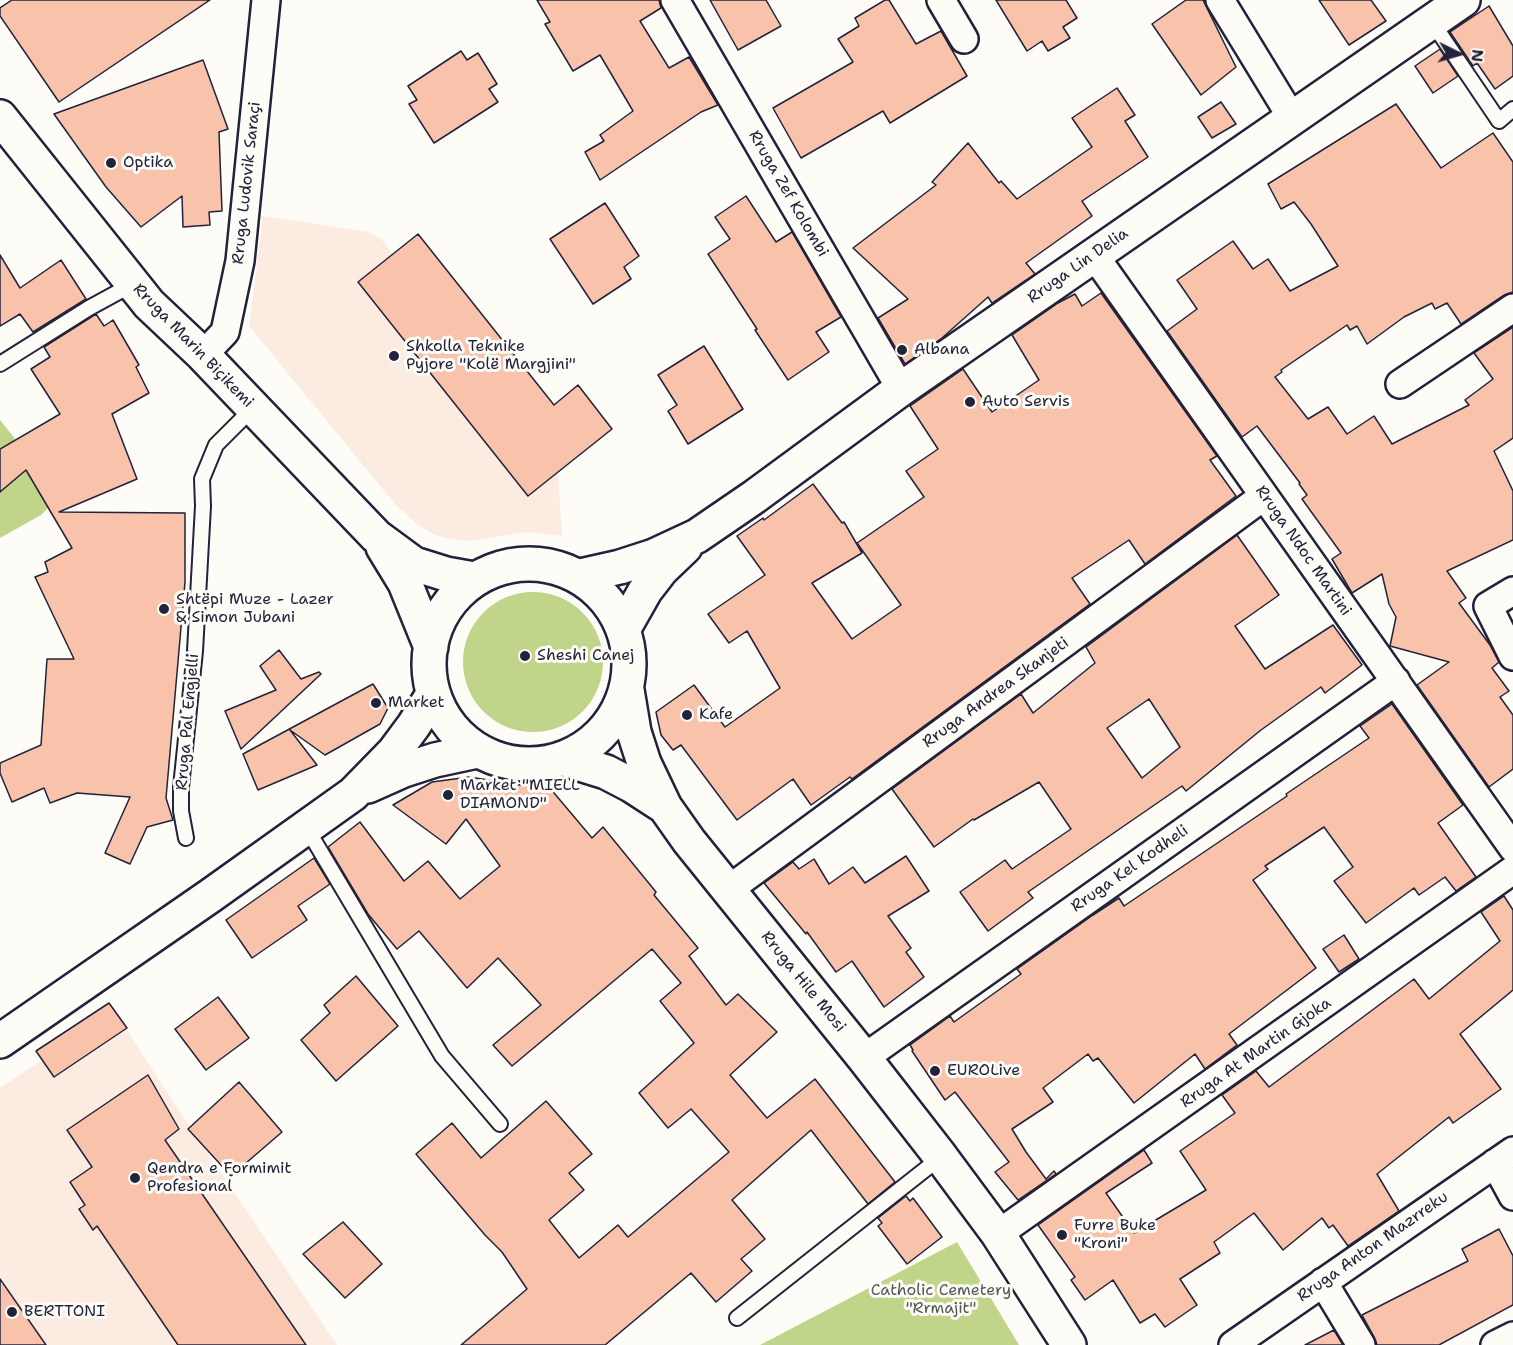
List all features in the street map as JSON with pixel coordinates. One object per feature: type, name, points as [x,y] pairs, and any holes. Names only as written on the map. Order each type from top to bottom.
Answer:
[{"type":"main road","name":"Rruga Lin Delia","points":[[624,628],[645,591],[662,569],[697,536],[901,389],[1463,0]]},
{"type":"main road","name":"Rruga Marin Biçikemi","points":[[0,117],[149,304],[203,355],[376,536],[414,564],[446,574],[474,579]]},
{"type":"main road","name":"Rruga Marin Biçikemi","points":[[376,536],[405,583],[431,647]]},
{"type":"main road","name":"Rruga Lin Delia","points":[[580,576],[654,556],[697,536]]},
{"type":"main road","points":[[545,563],[580,576],[608,600],[624,628],[630,658],[627,690],[614,719],[592,743],[564,759],[534,765],[505,762],[477,751],[450,727],[433,694],[428,663],[433,632],[447,604],[474,579],[508,564],[545,563]]},
{"type":"main road","name":"Rruga Hile Mosi","points":[[627,690],[634,732],[644,763],[665,807],[728,890],[941,1157],[998,1234],[1069,1345]]},
{"type":"main road","points":[[353,794],[394,752],[433,694]]},
{"type":"main road","points":[[0,1041],[353,794],[404,770],[435,760],[477,751]]},
{"type":"main road","name":"Rruga Hile Mosi","points":[[564,759],[606,772],[665,807]]},
{"type":"street","name":"Rruga Ludovik Saraçi","points":[[203,355],[225,332],[240,261],[266,0]]},
{"type":"street","name":"Rruga Zef Kolombi","points":[[675,0],[901,389]]},
{"type":"street","points":[[941,0],[964,39]]},
{"type":"street","points":[[1220,0],[1292,118]]},
{"type":"street","name":"Rruga Ndoc Martini","points":[[1094,255],[1513,848]]},
{"type":"street","points":[[1401,384],[1513,308]]},
{"type":"street","name":"Rruga Andrea Skanjeti","points":[[728,890],[1264,496]]},
{"type":"street","points":[[1513,591],[1488,606],[1513,656]]},
{"type":"street","name":"Rruga Kel Kodheli","points":[[864,1058],[1396,681]]},
{"type":"street","name":"Rruga At Martin Gjoka","points":[[998,1234],[1513,870]]},
{"type":"street","points":[[1504,1157],[1513,1196]]},
{"type":"street","name":"Rruga Anton Mazrreku","points":[[1233,1345],[1504,1157]]},
{"type":"street","points":[[1323,1281],[1361,1345]]},
{"type":"street","points":[[1495,1345],[1513,1336]]},
{"type":"lane","points":[[1432,21],[1499,121],[1513,109]]},
{"type":"lane","points":[[0,364],[89,308],[133,284]]},
{"type":"lane","name":"Rruga Pal Engjelli","points":[[186,838],[181,811],[181,787],[195,651],[203,506],[202,479],[216,445],[254,408]]},
{"type":"lane","points":[[306,827],[442,1056],[500,1124]]},
{"type":"lane","points":[[737,1318],[941,1157]]},
{"type":"shaded area","name":"Shkolla Teknike Pyjore \"Kolë Margjini\"","points":[[263,216],[369,232],[381,239],[393,254],[418,234],[554,404],[578,385],[612,429],[558,472],[562,536],[527,532],[469,541],[452,539],[435,535],[417,524],[395,504],[249,326]]},
{"type":"shaded area","points":[[109,1003],[337,1345],[0,1345],[0,1088],[42,1060],[36,1051]]},
{"type":"green space","points":[[0,420],[16,440],[50,506],[41,515],[0,538]]},
{"type":"green space","points":[[533,592],[560,597],[583,612],[598,635],[603,662],[598,689],[583,712],[560,727],[533,732],[506,727],[483,712],[468,689],[463,662],[468,635],[483,612],[506,597]]},
{"type":"green space","name":"Catholic Cemetery \"Rrmajit\"","points":[[957,1242],[1019,1345],[760,1345]]},
{"type":"building","points":[[12,0],[210,0],[59,102],[0,16],[0,8]]},
{"type":"building","points":[[537,0],[659,0],[661,8],[640,21],[669,68],[689,57],[718,105],[701,112],[600,180],[585,152],[604,141],[600,135],[633,111],[600,55],[573,71],[545,24],[550,22]]},
{"type":"building","points":[[710,0],[766,0],[781,26],[738,50]]},
{"type":"building","points":[[885,0],[889,0],[916,44],[941,31],[967,76],[890,123],[883,111],[801,158],[773,108],[853,62],[838,39],[859,26],[855,18]]},
{"type":"building","points":[[996,0],[1066,0],[1077,18],[1063,27],[1070,38],[1048,51],[1042,41],[1027,51]]},
{"type":"building","points":[[1186,0],[1203,0],[1236,67],[1201,95],[1152,24]]},
{"type":"building","points":[[1319,0],[1371,0],[1386,21],[1349,45]]},
{"type":"building","points":[[1489,6],[1513,46],[1513,76],[1495,89],[1477,63],[1473,66],[1450,32]]},
{"type":"building","points":[[1440,49],[1458,76],[1433,93],[1415,66]]},
{"type":"building","points":[[461,51],[467,60],[478,53],[497,84],[489,89],[498,102],[434,143],[409,104],[417,100],[408,86]]},
{"type":"building","points":[[203,60],[228,129],[219,132],[222,211],[209,212],[210,225],[183,227],[182,196],[141,227],[106,187],[54,114]]},
{"type":"building","points":[[1117,88],[1135,115],[1125,121],[1148,157],[1082,201],[1092,216],[1026,263],[1035,274],[992,303],[988,297],[942,338],[905,364],[878,318],[908,299],[853,248],[936,185],[932,182],[968,143],[999,183],[1001,181],[1017,199],[1092,147],[1072,118]]},
{"type":"building","points":[[1221,102],[1236,124],[1212,138],[1198,117]]},
{"type":"building","points":[[1396,104],[1441,168],[1493,133],[1513,162],[1513,292],[1504,295],[1461,324],[1447,303],[1435,309],[1432,303],[1404,317],[1367,344],[1357,326],[1350,330],[1347,325],[1281,370],[1282,372],[1275,377],[1308,419],[1328,407],[1347,434],[1374,416],[1392,444],[1469,405],[1465,400],[1493,379],[1474,353],[1513,327],[1513,438],[1494,451],[1513,491],[1513,540],[1447,571],[1466,598],[1459,603],[1490,645],[1499,662],[1492,668],[1509,691],[1500,697],[1513,715],[1513,769],[1489,787],[1417,685],[1449,662],[1390,646],[1396,617],[1389,604],[1382,574],[1352,593],[1332,559],[1341,553],[1302,499],[1307,495],[1300,483],[1257,426],[1242,437],[1167,331],[1197,309],[1177,280],[1233,241],[1253,269],[1268,259],[1290,291],[1338,266],[1294,202],[1281,209],[1268,184]]},
{"type":"building","points":[[746,196],[776,242],[792,232],[841,317],[816,332],[829,352],[788,380],[708,254],[730,239],[715,217]]},
{"type":"building","points":[[605,203],[639,256],[624,267],[631,279],[593,304],[550,239]]},
{"type":"building","points":[[418,234],[554,405],[578,385],[612,429],[528,496],[358,282]]},
{"type":"building","points":[[0,255],[20,288],[61,260],[86,299],[33,332],[20,314],[0,326]]},
{"type":"building","points":[[1101,293],[1217,456],[1210,460],[1236,496],[1145,564],[1129,540],[1072,578],[1090,604],[852,779],[850,777],[811,805],[793,779],[737,820],[681,745],[673,750],[661,735],[656,712],[694,685],[725,727],[780,688],[747,631],[729,643],[708,614],[765,575],[737,536],[763,518],[764,520],[813,484],[842,523],[844,522],[862,553],[812,583],[852,639],[901,605],[857,543],[924,497],[906,471],[938,449],[910,406],[963,369],[992,412],[1039,380],[1012,335],[1075,294],[1082,306]]},
{"type":"building","points":[[96,314],[104,326],[113,320],[139,365],[136,367],[149,393],[112,414],[137,479],[59,512],[185,513],[185,582],[166,798],[173,820],[147,827],[130,864],[105,853],[130,797],[77,793],[50,803],[44,788],[12,802],[0,773],[0,763],[41,745],[47,659],[74,659],[35,577],[48,572],[45,562],[72,548],[26,470],[0,492],[0,449],[60,414],[31,369],[50,357],[44,347]]},
{"type":"building","points":[[704,346],[743,409],[688,444],[668,411],[677,405],[658,375]]},
{"type":"building","points":[[1237,535],[1279,595],[1235,626],[1265,669],[1333,625],[1362,665],[1325,693],[1321,687],[1261,730],[1186,791],[1182,786],[1028,892],[1033,898],[988,931],[960,892],[1005,860],[1012,869],[1071,829],[1039,782],[973,819],[934,847],[892,789],[1021,694],[1033,713],[1095,663],[1086,647]],"holes":[[[1149,699],[1180,747],[1142,778],[1107,728]]]},
{"type":"building","points":[[279,650],[301,679],[319,672],[321,674],[241,749],[225,711],[276,690],[260,666]]},
{"type":"building","points":[[373,684],[388,708],[380,724],[325,755],[290,730],[317,765],[258,790],[243,754]]},
{"type":"building","points":[[1392,704],[1463,805],[1438,823],[1476,877],[1456,891],[1445,877],[1419,895],[1414,888],[1366,923],[1334,881],[1353,867],[1324,827],[1265,866],[1268,869],[1253,880],[1316,968],[1229,1034],[1237,1045],[1205,1069],[1195,1054],[1134,1103],[1098,1058],[1093,1061],[1088,1054],[1043,1088],[1053,1102],[1012,1129],[1046,1179],[1054,1171],[1056,1174],[1018,1200],[995,1172],[1009,1162],[955,1092],[945,1100],[910,1045],[950,1016],[954,1022],[1021,974],[1017,969],[1093,915],[1119,898],[1124,906],[1369,738],[1360,726]]},
{"type":"building","points":[[469,777],[533,787],[549,787],[592,838],[603,827],[656,892],[654,895],[698,948],[689,956],[726,1005],[738,994],[777,1032],[730,1075],[767,1118],[815,1079],[895,1182],[868,1204],[811,1130],[732,1200],[765,1239],[741,1259],[752,1271],[716,1302],[691,1273],[605,1345],[461,1345],[527,1289],[502,1252],[416,1154],[452,1123],[481,1158],[546,1101],[592,1154],[569,1173],[584,1190],[549,1220],[579,1258],[618,1225],[628,1237],[729,1152],[691,1109],[668,1128],[639,1093],[694,1043],[660,1001],[681,983],[652,949],[512,1066],[493,1045],[541,1005],[498,958],[467,988],[419,931],[397,949],[368,914],[328,847],[360,822],[404,881],[428,861],[460,899],[500,866],[466,819],[446,844],[393,805],[432,782]]},
{"type":"building","points":[[906,856],[929,891],[888,916],[911,948],[906,952],[924,977],[884,1007],[852,961],[836,972],[807,932],[806,934],[764,883],[793,862],[799,869],[814,859],[829,884],[853,867],[865,883]]},
{"type":"building","points":[[314,858],[330,884],[298,906],[307,920],[252,958],[226,920]]},
{"type":"building","points":[[1504,896],[1513,910],[1513,990],[1460,1034],[1501,1089],[1453,1123],[1449,1117],[1377,1174],[1399,1211],[1348,1246],[1333,1225],[1329,1228],[1322,1218],[1283,1250],[1254,1213],[1214,1242],[1220,1253],[1180,1279],[1197,1305],[1165,1327],[1155,1314],[1140,1323],[1113,1280],[1085,1300],[1071,1280],[1075,1277],[1038,1225],[1144,1150],[1152,1163],[1106,1193],[1134,1233],[1206,1190],[1180,1151],[1235,1113],[1222,1095],[1256,1071],[1269,1087],[1414,979],[1429,999],[1500,941],[1481,912]]},
{"type":"building","points":[[1344,935],[1359,959],[1339,972],[1323,949]]},
{"type":"building","points":[[356,976],[398,1026],[336,1081],[301,1040],[330,1013],[324,1005]]},
{"type":"building","points":[[218,997],[249,1038],[206,1070],[175,1029]]},
{"type":"building","points":[[109,1003],[127,1028],[54,1077],[36,1051]]},
{"type":"building","points":[[148,1075],[179,1129],[165,1140],[306,1345],[178,1345],[97,1226],[93,1230],[79,1209],[85,1205],[70,1182],[92,1167],[67,1130]]},
{"type":"building","points":[[239,1082],[282,1132],[231,1176],[188,1129]]},
{"type":"building","points":[[906,1196],[910,1201],[913,1198],[942,1237],[907,1264],[878,1226],[882,1223],[878,1218]]},
{"type":"building","points":[[343,1222],[382,1264],[345,1298],[303,1254]]},
{"type":"building","points":[[1499,1229],[1513,1256],[1513,1305],[1439,1345],[1377,1345],[1362,1315],[1468,1261],[1462,1249]]},
{"type":"building","name":"BERTTONI","points":[[0,1279],[46,1345],[0,1345]]},
{"type":"building","points":[[1334,1330],[1343,1345],[1305,1345]]},
{"type":"place","name":"Optika","points":[[111,163]]},
{"type":"place","name":"Albana","points":[[902,350]]},
{"type":"place","name":"Shkolla Teknike Pyjore \"Kolë Margjini\"","points":[[394,356]]},
{"type":"place","name":"Auto Servis","points":[[970,402]]},
{"type":"place","name":"Shtëpi Muze - Lazer & Simon Jubani","points":[[164,609]]},
{"type":"place","name":"Sheshi Canej","points":[[525,656]]},
{"type":"place","name":"Market","points":[[376,703]]},
{"type":"place","name":"Kafe","points":[[687,715]]},
{"type":"place","name":"Market \"MIELL DIAMOND\"","points":[[448,795]]},
{"type":"place","name":"EUROLive","points":[[935,1071]]},
{"type":"place","name":"Qendra e Formimit Profesional","points":[[135,1178]]},
{"type":"place","name":"Furre Buke \"Kroni\"","points":[[1062,1235]]},
{"type":"place","name":"BERTTONI","points":[[12,1312]]}]
